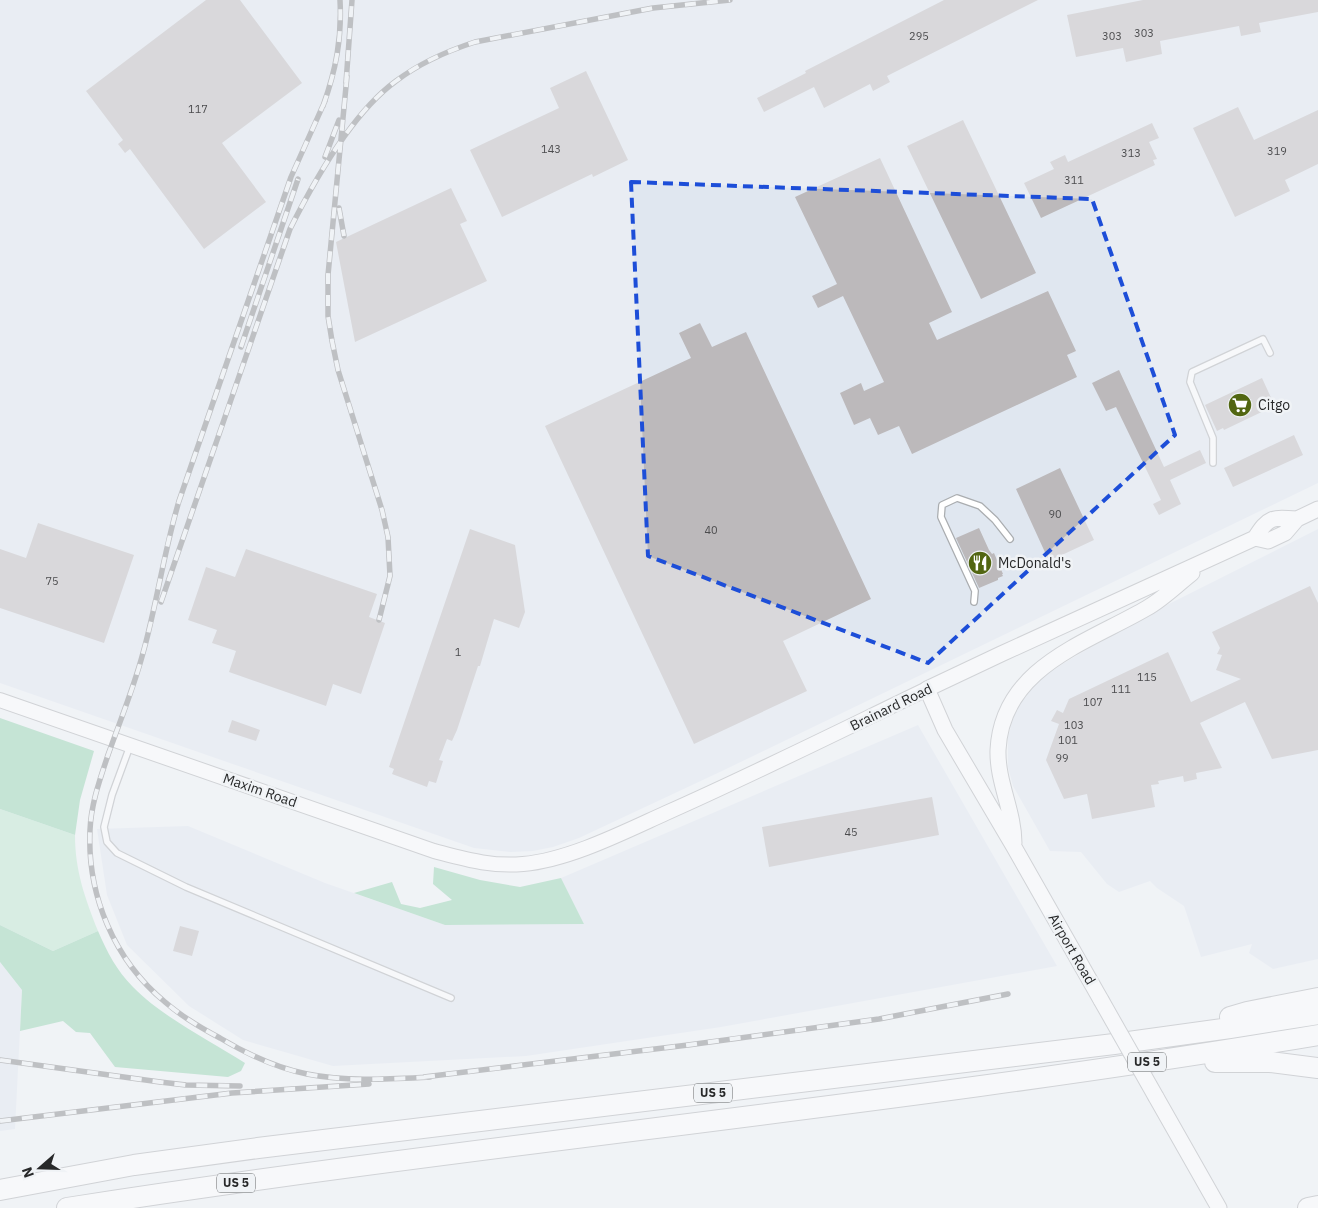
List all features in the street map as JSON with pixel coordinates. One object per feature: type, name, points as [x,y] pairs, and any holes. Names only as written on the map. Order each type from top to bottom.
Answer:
[{"type":"highway","points":[[1168,1037],[1247,1012],[1318,998]]},
{"type":"highway","name":"US 5","points":[[0,1190],[134,1164],[1168,1037],[1318,1014]]},
{"type":"highway","name":"US 5","points":[[67,1208],[366,1166],[975,1086],[1318,1035]]},
{"type":"highway","points":[[975,1086],[1030,1087],[1211,1062],[1270,1062],[1318,1068]]},
{"type":"highway","points":[[1308,1208],[1318,1206]]},
{"type":"main road","name":"Brainard Road","points":[[927,689],[1255,538],[1268,541],[1285,533],[1297,519],[1318,509]]},
{"type":"main road","points":[[1014,847],[1011,814],[1000,776],[998,754],[1002,724],[1016,695],[1029,679],[1046,664],[1149,607],[1210,558]]},
{"type":"main road","name":"Airport Road","points":[[927,689],[945,730],[1014,847],[1219,1208]]},
{"type":"street","name":"Brainard Road","points":[[524,864],[562,856],[605,841],[690,803],[927,689]]},
{"type":"street","name":"Maxim Road","points":[[0,700],[434,851],[483,864],[524,864]]},
{"type":"lane","points":[[1213,463],[1213,438],[1190,382],[1192,372],[1263,339],[1270,353]]},
{"type":"lane","points":[[974,602],[975,591],[941,517],[942,505],[958,498],[980,506],[995,520],[1010,539]]},
{"type":"lane","points":[[130,746],[112,795],[104,827],[107,842],[116,853],[186,887],[451,998]]},
{"type":"highlighted area","points":[[631,182],[1092,199],[1175,435],[928,663],[648,556]]},
{"type":"shaded area","points":[[0,0],[1318,0],[1318,483],[722,771],[579,838],[553,847],[533,851],[511,852],[474,848],[0,683]]},
{"type":"shaded area","points":[[1318,529],[1318,959],[1273,969],[1249,953],[1252,944],[1201,957],[1184,906],[1150,881],[1119,892],[1107,884],[1081,852],[1050,851],[1013,786],[1008,767],[1008,737],[1017,705],[1037,681],[1139,619]]},
{"type":"shaded area","points":[[918,725],[1057,966],[721,1027],[526,1056],[333,1066],[243,1040],[189,1006],[127,945],[107,895],[97,829],[188,826],[325,883],[445,925],[584,924],[561,878]]},
{"type":"shaded area","points":[[0,962],[22,990],[15,1129],[0,1131]]},
{"type":"green space","points":[[0,718],[94,751],[80,800],[75,835],[0,809]]},
{"type":"green space","points":[[0,809],[75,835],[75,848],[82,884],[98,931],[53,951],[0,925]]},
{"type":"green space","points":[[434,867],[480,880],[520,887],[561,878],[584,924],[445,925],[354,893],[392,882],[401,904],[420,908],[452,900],[433,884]]},
{"type":"green space","points":[[0,925],[53,951],[98,931],[113,961],[144,998],[172,1018],[245,1063],[241,1071],[228,1077],[115,1067],[90,1033],[76,1032],[63,1021],[20,1031],[22,990],[0,962]]},
{"type":"building","points":[[206,0],[240,0],[302,83],[222,143],[266,202],[204,249],[130,149],[125,153],[118,144],[123,140],[86,91]]},
{"type":"building","points":[[944,0],[1038,0],[887,76],[890,82],[873,91],[870,84],[824,108],[814,87],[764,112],[757,98],[806,73],[805,71]]},
{"type":"building","points":[[1143,0],[1318,0],[1318,12],[1259,23],[1261,32],[1241,36],[1239,26],[1160,41],[1162,54],[1126,62],[1123,48],[1076,57],[1067,15]]},
{"type":"building","points":[[586,71],[628,160],[593,177],[592,174],[502,217],[470,150],[559,108],[550,88]]},
{"type":"building","points":[[1238,107],[1254,140],[1318,110],[1318,164],[1285,180],[1290,191],[1235,217],[1193,128]]},
{"type":"building","points":[[963,120],[1036,273],[981,299],[907,146]]},
{"type":"building","points":[[1152,123],[1159,138],[1149,142],[1157,159],[1153,160],[1155,165],[1041,218],[1024,183],[1054,169],[1050,162],[1065,155],[1068,162]]},
{"type":"building","points":[[880,158],[952,312],[929,323],[937,340],[1048,291],[1076,351],[1067,355],[1077,377],[912,454],[899,426],[878,435],[870,418],[854,425],[840,393],[861,383],[864,391],[884,382],[843,296],[818,308],[812,296],[837,284],[795,197]]},
{"type":"building","points":[[451,188],[467,221],[460,224],[487,281],[355,342],[336,242]]},
{"type":"building","points":[[700,323],[712,347],[746,332],[871,599],[783,641],[807,691],[694,744],[545,426],[691,358],[679,333]]},
{"type":"building","points":[[1119,370],[1164,467],[1200,450],[1206,463],[1170,480],[1181,504],[1159,515],[1153,504],[1161,500],[1116,407],[1106,411],[1092,383]]},
{"type":"building","name":"Citgo","points":[[1262,378],[1274,404],[1270,408],[1224,430],[1223,428],[1217,431],[1205,405]]},
{"type":"building","name":"Citgo","points":[[1294,435],[1303,455],[1233,487],[1224,468]]},
{"type":"building","points":[[1060,468],[1094,540],[1049,561],[1016,489]]},
{"type":"building","points":[[38,523],[134,555],[104,643],[0,608],[0,549],[26,558]]},
{"type":"building","name":"McDonald's","points":[[979,528],[989,550],[992,554],[994,553],[1003,576],[979,588],[956,538]]},
{"type":"building","points":[[470,529],[515,545],[525,612],[519,628],[494,619],[480,666],[478,666],[457,730],[452,741],[447,739],[439,760],[443,761],[436,783],[429,781],[427,787],[392,774],[394,769],[389,767]]},
{"type":"building","points":[[246,549],[377,594],[369,617],[385,623],[361,694],[333,684],[326,706],[229,672],[236,651],[212,643],[217,630],[188,620],[206,567],[235,577]]},
{"type":"building","points":[[1310,586],[1318,603],[1318,750],[1272,759],[1245,702],[1200,723],[1222,768],[1196,773],[1197,779],[1184,782],[1183,776],[1158,781],[1159,784],[1151,785],[1155,807],[1092,819],[1087,794],[1064,799],[1046,760],[1059,724],[1051,721],[1057,710],[1063,713],[1069,699],[1168,652],[1191,702],[1241,679],[1216,670],[1222,655],[1217,654],[1220,648],[1212,632]]},
{"type":"building","points":[[232,720],[260,730],[256,741],[228,732]]},
{"type":"building","points":[[932,797],[939,835],[769,867],[762,827]]},
{"type":"building","points":[[180,926],[199,931],[192,956],[173,951]]},
{"type":"railway","points":[[323,106],[337,54],[340,28],[340,0]]},
{"type":"railway","points":[[346,83],[352,0]]},
{"type":"railway","points":[[161,602],[290,229],[322,170],[349,129],[364,111],[396,81],[424,63],[475,42],[653,8],[730,0]]},
{"type":"railway","points":[[347,76],[328,275],[328,316],[338,370],[382,510],[388,537],[390,576],[379,620]]},
{"type":"railway","points":[[325,101],[291,177],[179,501],[139,666],[96,792],[90,830],[90,854],[99,902],[107,925],[118,946],[131,967],[147,985],[171,1007],[191,1021],[251,1055],[307,1074],[353,1079],[430,1077]]},
{"type":"railway","points":[[325,157],[339,120]]},
{"type":"railway","points":[[241,347],[298,179]]},
{"type":"railway","points":[[339,208],[344,236]]},
{"type":"railway","points":[[424,1077],[688,1045],[879,1019],[1008,994]]},
{"type":"railway","points":[[0,1060],[186,1085],[240,1086]]},
{"type":"railway","points":[[0,1121],[232,1093],[369,1084]]},
{"type":"place","name":"Citgo","points":[[1240,405]]},
{"type":"place","name":"McDonald's","points":[[980,563]]}]
